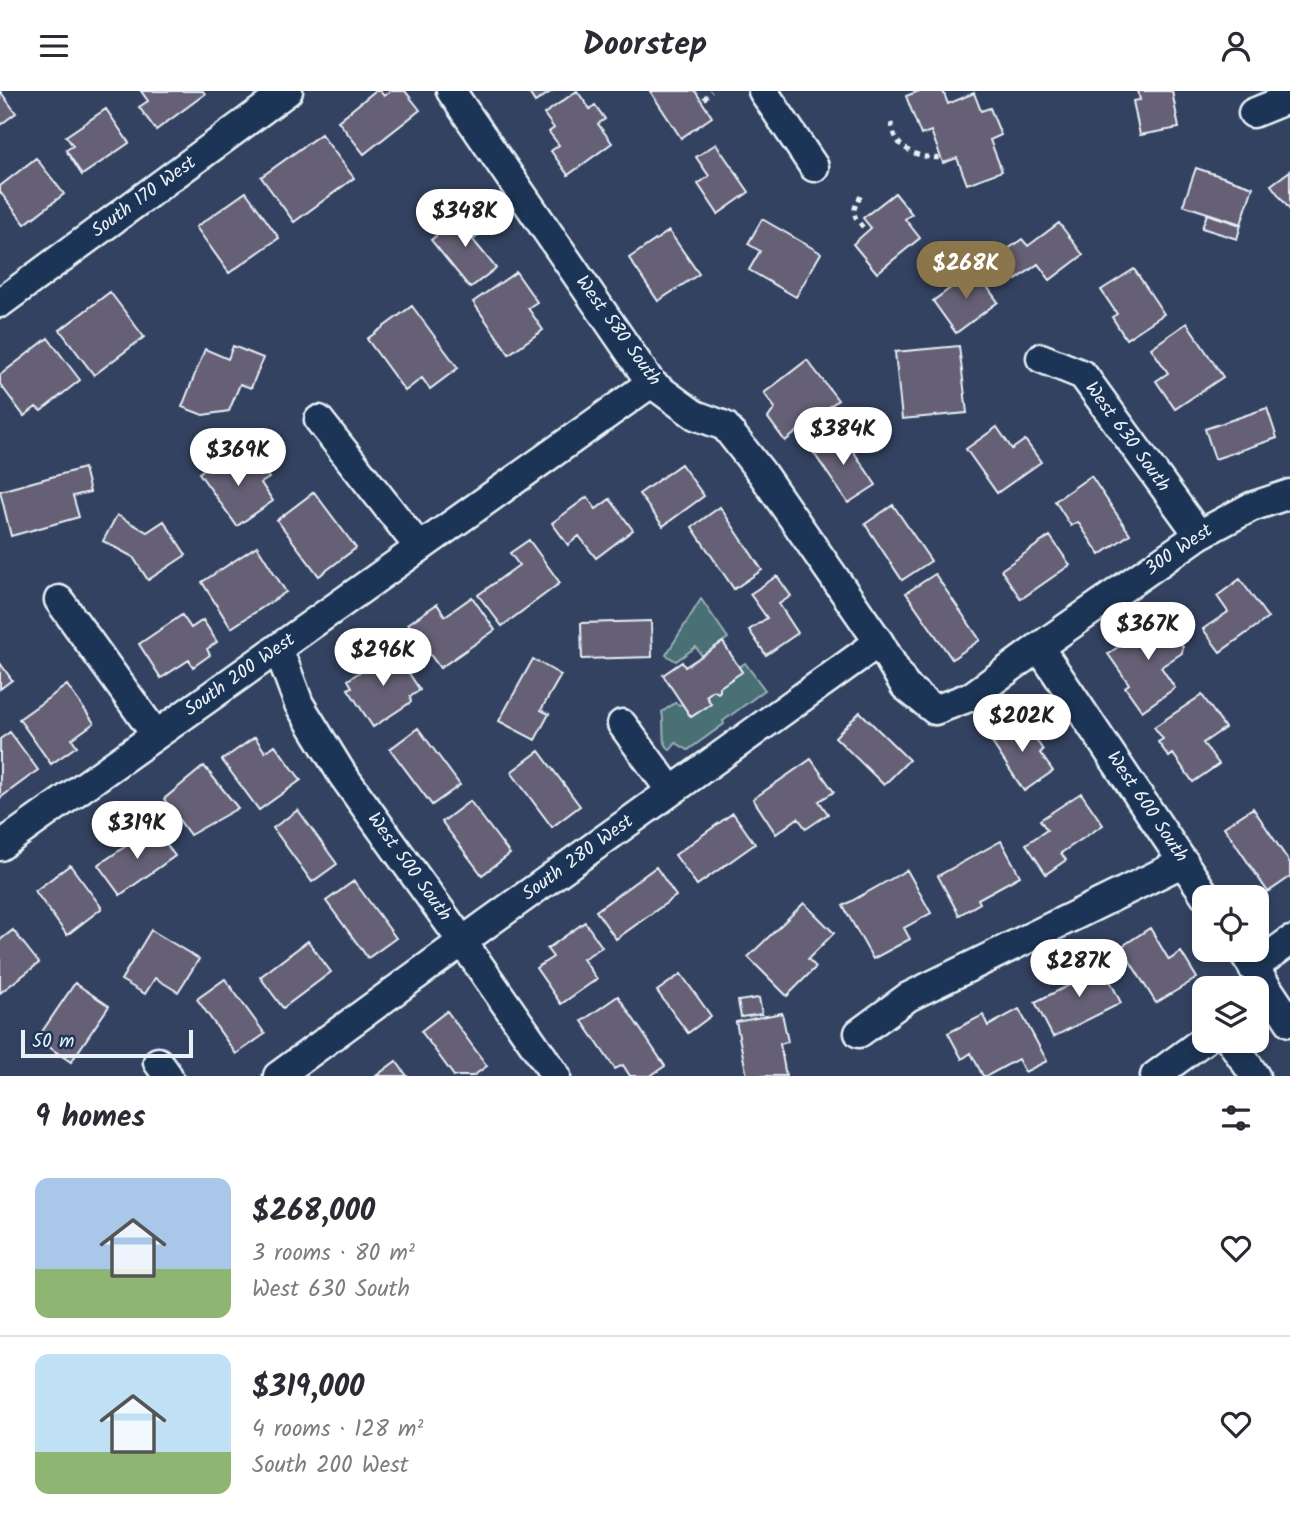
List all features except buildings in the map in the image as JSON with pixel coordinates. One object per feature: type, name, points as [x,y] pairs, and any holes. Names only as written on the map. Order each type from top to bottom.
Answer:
[{"type":"street","name":"South 170 West","points":[[4,292],[288,91]]},
{"type":"street","name":"West 580 South","points":[[451,91],[651,383],[695,415],[725,426],[761,472],[878,642],[905,686],[935,710]]},
{"type":"street","points":[[763,91],[814,167]]},
{"type":"street","points":[[1253,113],[1290,97]]},
{"type":"street","name":"West 630 South","points":[[1041,358],[1083,375],[1199,535]]},
{"type":"street","name":"South 200 West","points":[[0,846],[651,383]]},
{"type":"street","points":[[319,420],[419,548]]},
{"type":"street","name":"300 West","points":[[935,710],[972,697],[1199,535],[1251,507],[1290,494]]},
{"type":"street","points":[[60,600],[156,735]]},
{"type":"street","name":"South 280 West","points":[[278,1076],[878,642]]},
{"type":"street","name":"West 600 South","points":[[1039,647],[1199,885]]},
{"type":"street","name":"West 500 South","points":[[278,648],[299,704],[342,774],[463,941],[556,1076]]},
{"type":"street","points":[[622,725],[671,791]]},
{"type":"street","points":[[859,1033],[908,997],[1184,862]]},
{"type":"street","points":[[1269,950],[1290,941]]},
{"type":"street","points":[[1269,1003],[1290,1022]]},
{"type":"street","points":[[1156,1076],[1192,1049]]},
{"type":"street","points":[[1239,1053],[1255,1076]]},
{"type":"path","points":[[704,99],[711,91]]},
{"type":"path","points":[[891,123],[897,141],[902,146],[929,157],[940,158]]},
{"type":"path","points":[[863,192],[854,209],[854,215],[863,227]]},
{"type":"green space","points":[[701,599],[728,638],[702,656],[696,647],[676,661],[666,655]]},
{"type":"green space","points":[[745,663],[765,690],[688,750],[676,743],[670,750],[664,737],[662,712],[675,703],[682,704],[691,717],[711,704],[706,696],[714,690],[720,691],[720,687],[742,672],[739,667]]}]
